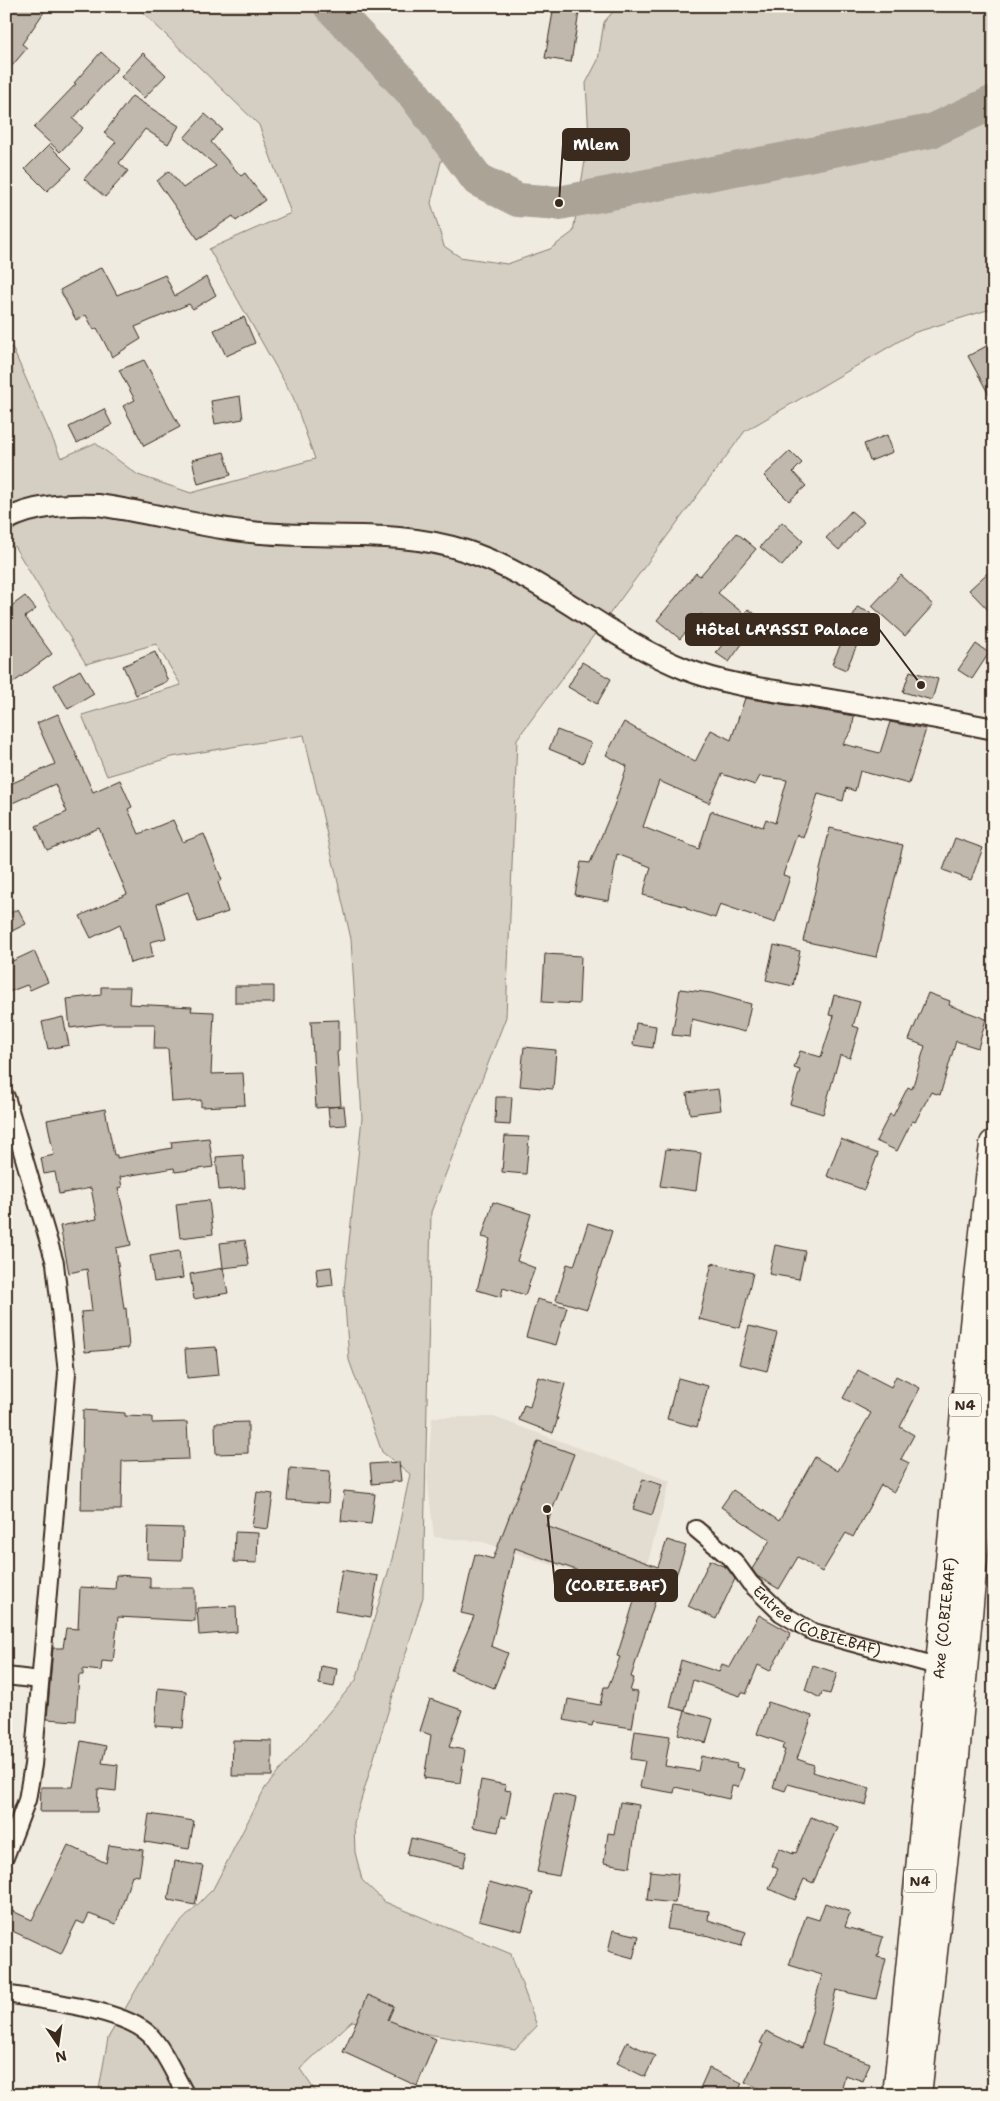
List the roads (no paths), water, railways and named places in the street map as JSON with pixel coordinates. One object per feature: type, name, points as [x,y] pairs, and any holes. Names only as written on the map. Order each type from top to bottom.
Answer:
[{"type":"highway","name":"Axe (CO.BIE.BAF)","points":[[917,2095],[937,1815],[984,1309],[994,1144]]},
{"type":"highway","name":"Axe (CO.BIE.BAF)","points":[[951,1670],[994,1333]]},
{"type":"highway","name":"Axe (CO.BIE.BAF)","points":[[897,2095],[937,1815]]},
{"type":"street","points":[[6,520],[41,508],[79,504],[98,505],[216,528],[253,532],[398,538],[434,542],[466,551],[503,566],[657,656],[707,677],[753,687],[994,729]]},
{"type":"street","points":[[6,1097],[55,1263],[67,1372],[33,1765],[27,1800],[6,1855]]},
{"type":"street","name":"Entree (CO.BIE.BAF)","points":[[696,1528],[734,1561],[750,1584],[781,1613],[794,1622],[814,1632],[889,1651],[951,1670]]},
{"type":"street","points":[[6,1676],[40,1680]]},
{"type":"street","points":[[6,1994],[107,2014],[132,2023],[149,2035],[156,2043],[186,2095]]},
{"type":"waterway","points":[[330,6],[413,93],[478,180],[518,200],[559,203],[931,131],[994,102]]},
{"type":"place","name":"Mlem","points":[[559,203]]},
{"type":"place","name":"Hôtel LA'ASSI Palace","points":[[921,685]]},
{"type":"place","name":"(CO.BIE.BAF)","points":[[547,1509]]}]
